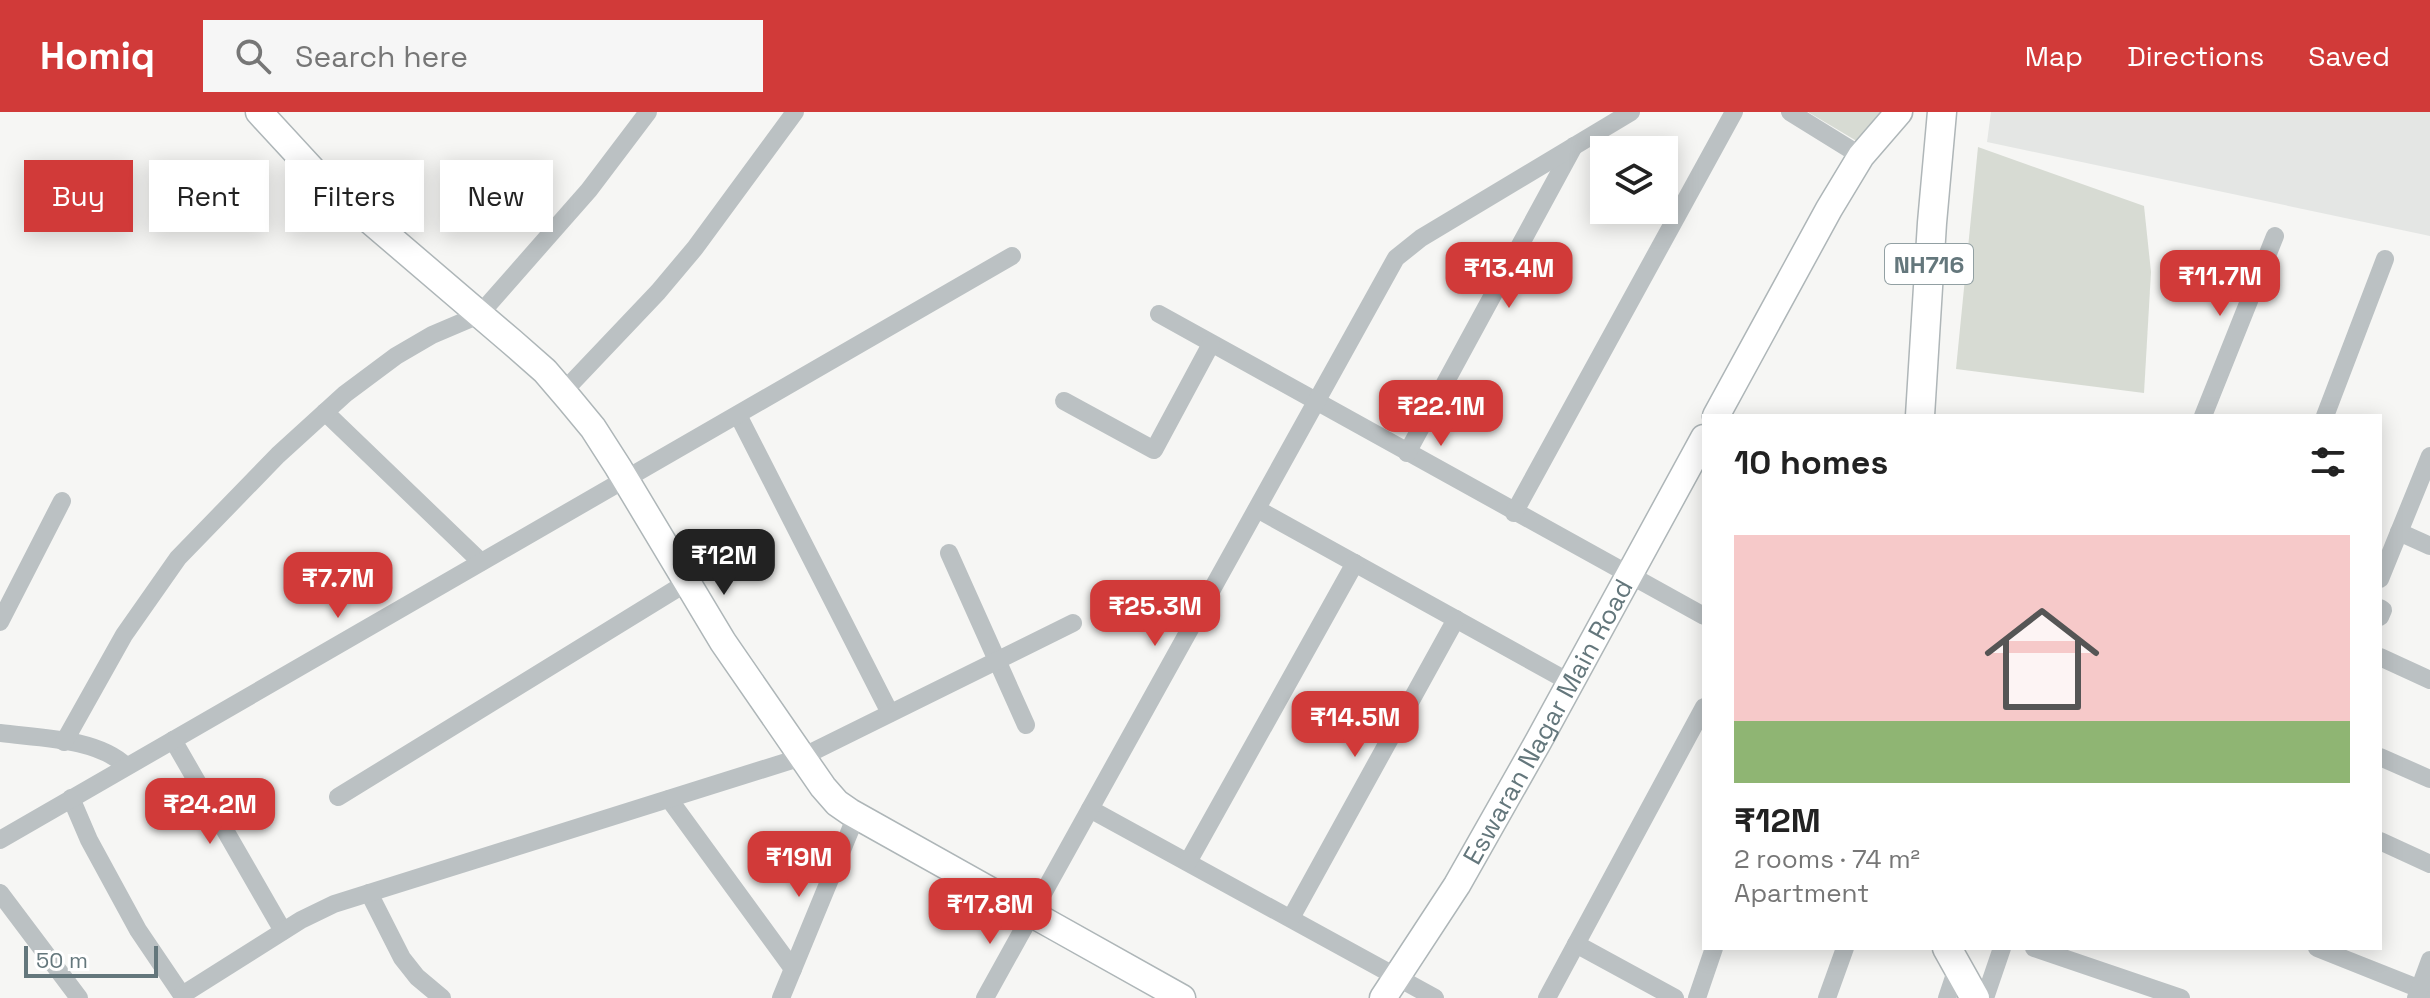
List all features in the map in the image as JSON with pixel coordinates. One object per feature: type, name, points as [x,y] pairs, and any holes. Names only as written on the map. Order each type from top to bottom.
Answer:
[{"type":"main road","name":"NH716","points":[[1923,414],[1932,223],[1942,112]]},
{"type":"main road","points":[[1952,958],[1975,998]]},
{"type":"street","points":[[259,112],[319,177],[545,371],[563,392],[593,428],[723,642],[837,803],[1182,998]]},
{"type":"street","points":[[64,742],[124,635],[178,558],[268,464],[345,394],[396,356],[432,335],[479,315],[589,190],[648,112]]},
{"type":"street","points":[[563,392],[658,292],[695,248],[795,112]]},
{"type":"street","points":[[985,998],[1396,258],[1421,238],[1631,112]]},
{"type":"street","points":[[1514,513],[1734,112]]},
{"type":"street","points":[[1790,112],[1861,156]]},
{"type":"street","points":[[1717,414],[1829,209],[1861,156],[1899,112]]},
{"type":"street","points":[[1407,453],[1574,146]]},
{"type":"street","points":[[2204,414],[2275,236]]},
{"type":"street","points":[[0,840],[1012,256]]},
{"type":"street","points":[[2326,414],[2385,259]]},
{"type":"street","points":[[1159,314],[1702,615]]},
{"type":"street","points":[[1064,401],[1154,450],[1211,344]]},
{"type":"street","points":[[325,412],[481,562]]},
{"type":"street","points":[[738,415],[890,713]]},
{"type":"street","name":"Eswaran Nagar Main Road","points":[[1391,988],[1457,885],[1702,442]]},
{"type":"street","points":[[2382,574],[2430,456]]},
{"type":"street","points":[[0,622],[62,501]]},
{"type":"street","points":[[1257,509],[1571,683]]},
{"type":"street","points":[[2399,532],[2430,546]]},
{"type":"street","points":[[949,553],[1026,725]]},
{"type":"street","points":[[1188,862],[1355,563]]},
{"type":"street","points":[[338,797],[686,583]]},
{"type":"street","points":[[1291,918],[1456,619]]},
{"type":"street","points":[[71,798],[115,891],[183,996],[283,931],[334,904],[802,757],[1073,623]]},
{"type":"street","points":[[2382,658],[2430,680]]},
{"type":"street","points":[[1547,998],[1702,711]]},
{"type":"street","points":[[0,733],[87,745],[118,758],[126,766]]},
{"type":"street","points":[[173,740],[283,931]]},
{"type":"street","points":[[2382,758],[2430,779]]},
{"type":"street","points":[[669,799],[793,969]]},
{"type":"street","points":[[1090,809],[1291,918],[1391,988],[1435,998]]},
{"type":"street","points":[[781,998],[856,816]]},
{"type":"street","points":[[2382,842],[2430,864]]},
{"type":"street","points":[[0,893],[79,998]]},
{"type":"street","points":[[369,893],[402,958],[417,977],[442,998]]},
{"type":"street","points":[[1576,944],[1675,998]]},
{"type":"street","points":[[1697,998],[1713,950]]},
{"type":"street","points":[[1827,998],[1844,950]]},
{"type":"street","points":[[1985,998],[2001,950]]},
{"type":"street","points":[[2040,950],[2181,998]]},
{"type":"street","points":[[2322,950],[2421,993],[2430,960]]},
{"type":"street","points":[[1947,998],[1952,958]]},
{"type":"shaded area","points":[[1808,112],[1886,112],[1860,143]]},
{"type":"shaded area","points":[[1991,112],[2430,112],[2430,236],[1987,142]]},
{"type":"shaded area","points":[[1978,147],[2144,206],[2151,272],[2144,393],[1956,369]]}]
